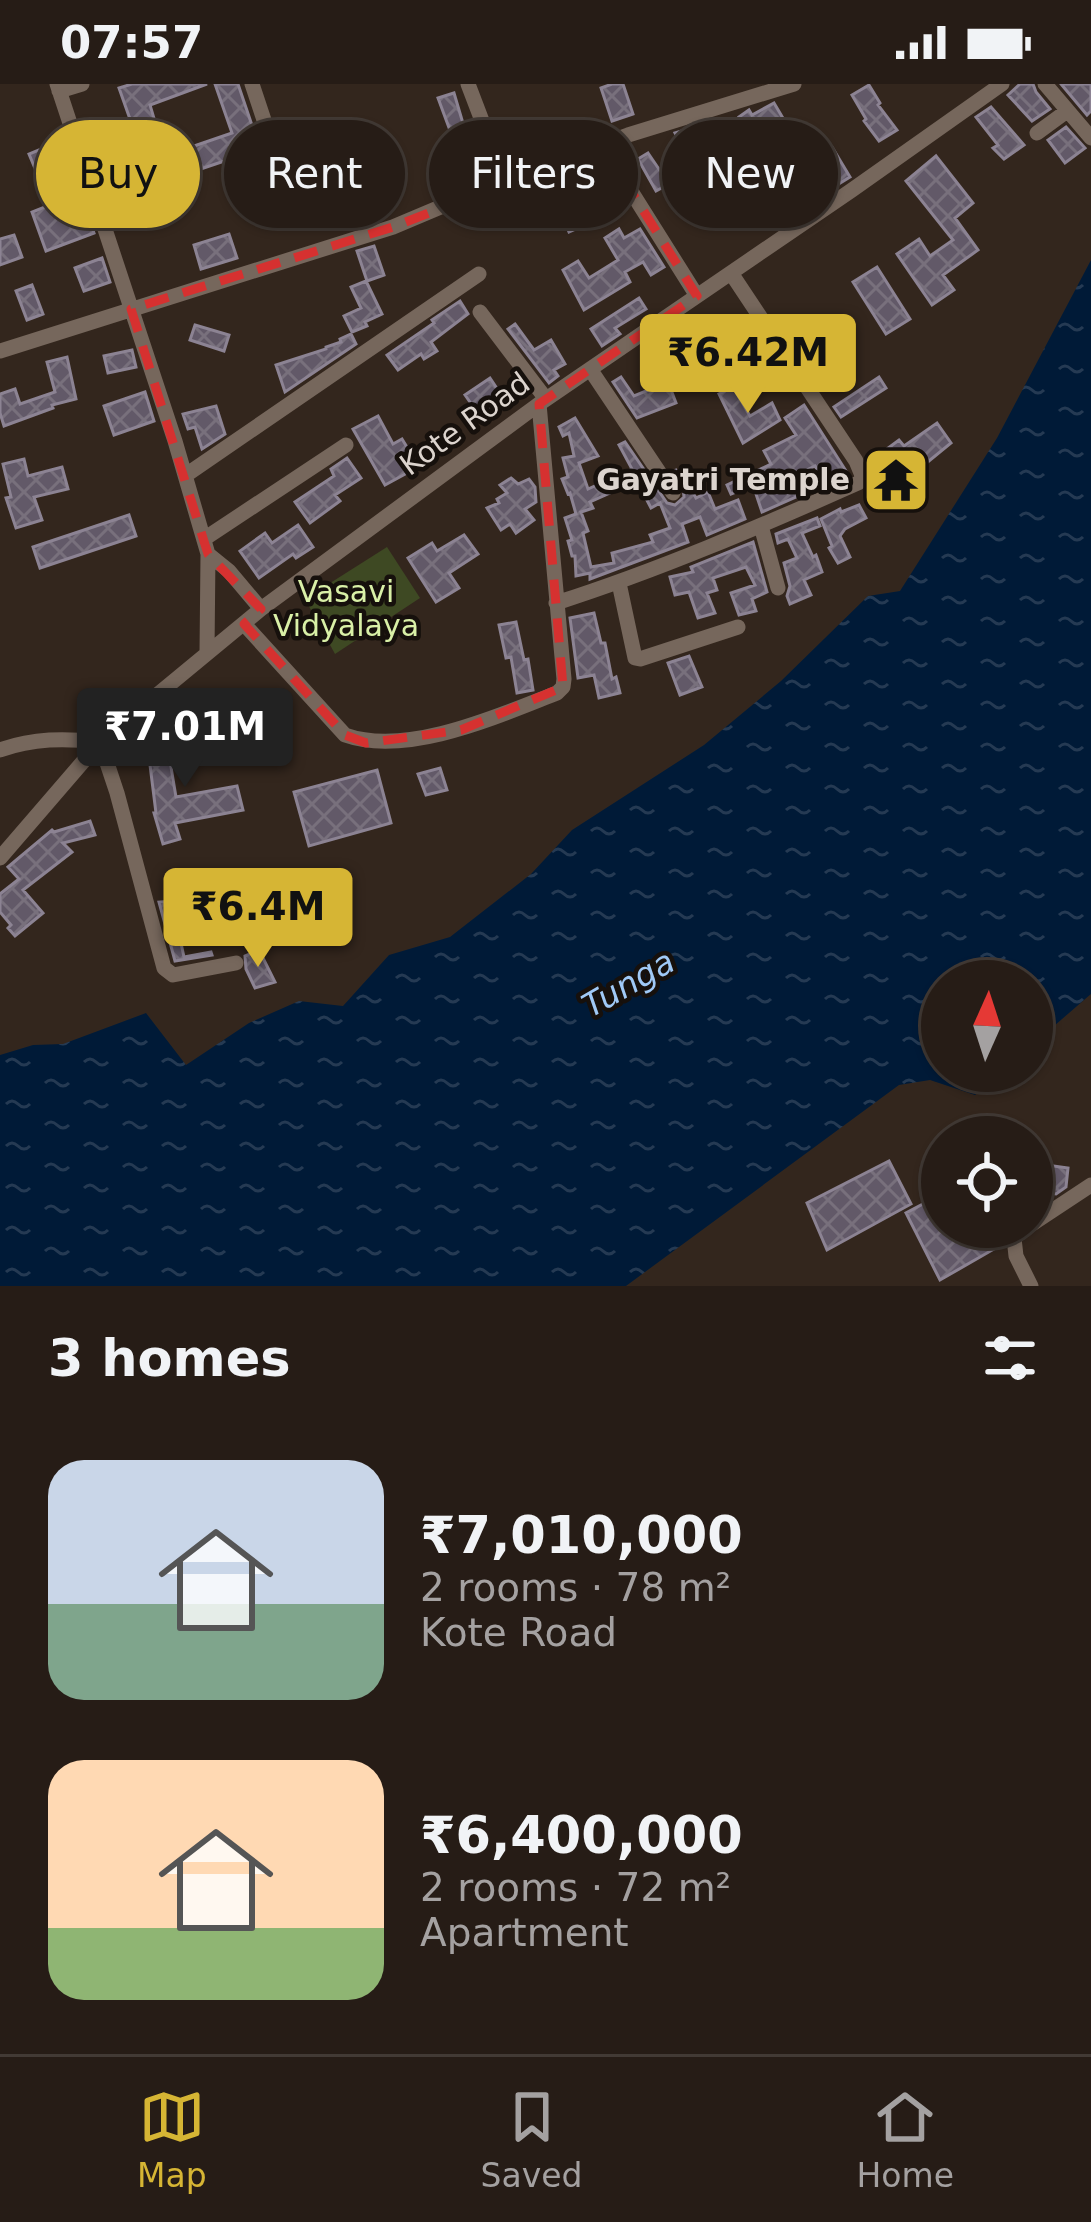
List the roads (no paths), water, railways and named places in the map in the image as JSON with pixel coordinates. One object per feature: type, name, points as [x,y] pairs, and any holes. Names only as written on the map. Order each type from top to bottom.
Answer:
[{"type":"street","points":[[82,84],[58,87],[206,547],[207,652]]},
{"type":"street","points":[[252,84],[264,120]]},
{"type":"street","points":[[468,84],[482,120]]},
{"type":"street","name":"Kote Road","points":[[0,858],[100,742],[261,609],[543,401],[1002,84]]},
{"type":"street","points":[[1045,84],[1091,138]]},
{"type":"street","points":[[638,134],[790,85]]},
{"type":"street","points":[[1037,133],[1067,111]]},
{"type":"street","points":[[638,202],[697,296]]},
{"type":"street","points":[[0,351],[235,279],[429,212]]},
{"type":"street","points":[[556,603],[620,583],[761,526],[863,478],[731,273]]},
{"type":"street","points":[[186,475],[479,274]]},
{"type":"street","points":[[244,624],[345,735],[365,742],[461,730],[563,687],[543,401],[480,312]]},
{"type":"street","points":[[590,369],[674,493]]},
{"type":"street","points":[[206,547],[346,445]]},
{"type":"street","points":[[761,526],[778,588]]},
{"type":"street","points":[[206,547],[261,609]]},
{"type":"street","points":[[620,583],[635,658],[738,627]]},
{"type":"street","points":[[0,750],[22,742],[100,742],[164,968],[173,975],[236,963]]},
{"type":"street","points":[[1053,1210],[1091,1185]]},
{"type":"street","points":[[1014,1248],[1030,1286]]},
{"type":"water","name":"Tunga","points":[[1091,260],[1091,994],[1053,1027],[1053,960],[921,960],[921,1081],[899,1085],[626,1286],[0,1286],[0,1055],[33,1045],[63,1044],[146,1013],[186,1065],[249,1023],[299,1001],[343,1006],[389,955],[450,937],[531,874],[572,830],[704,745],[781,681],[868,596],[900,591],[997,438]]},
{"type":"place","name":"Gayatri Temple","points":[[896,480]]},
{"type":"park label","name":"Vasavi Vidyalaya","points":[[346,609]]}]
